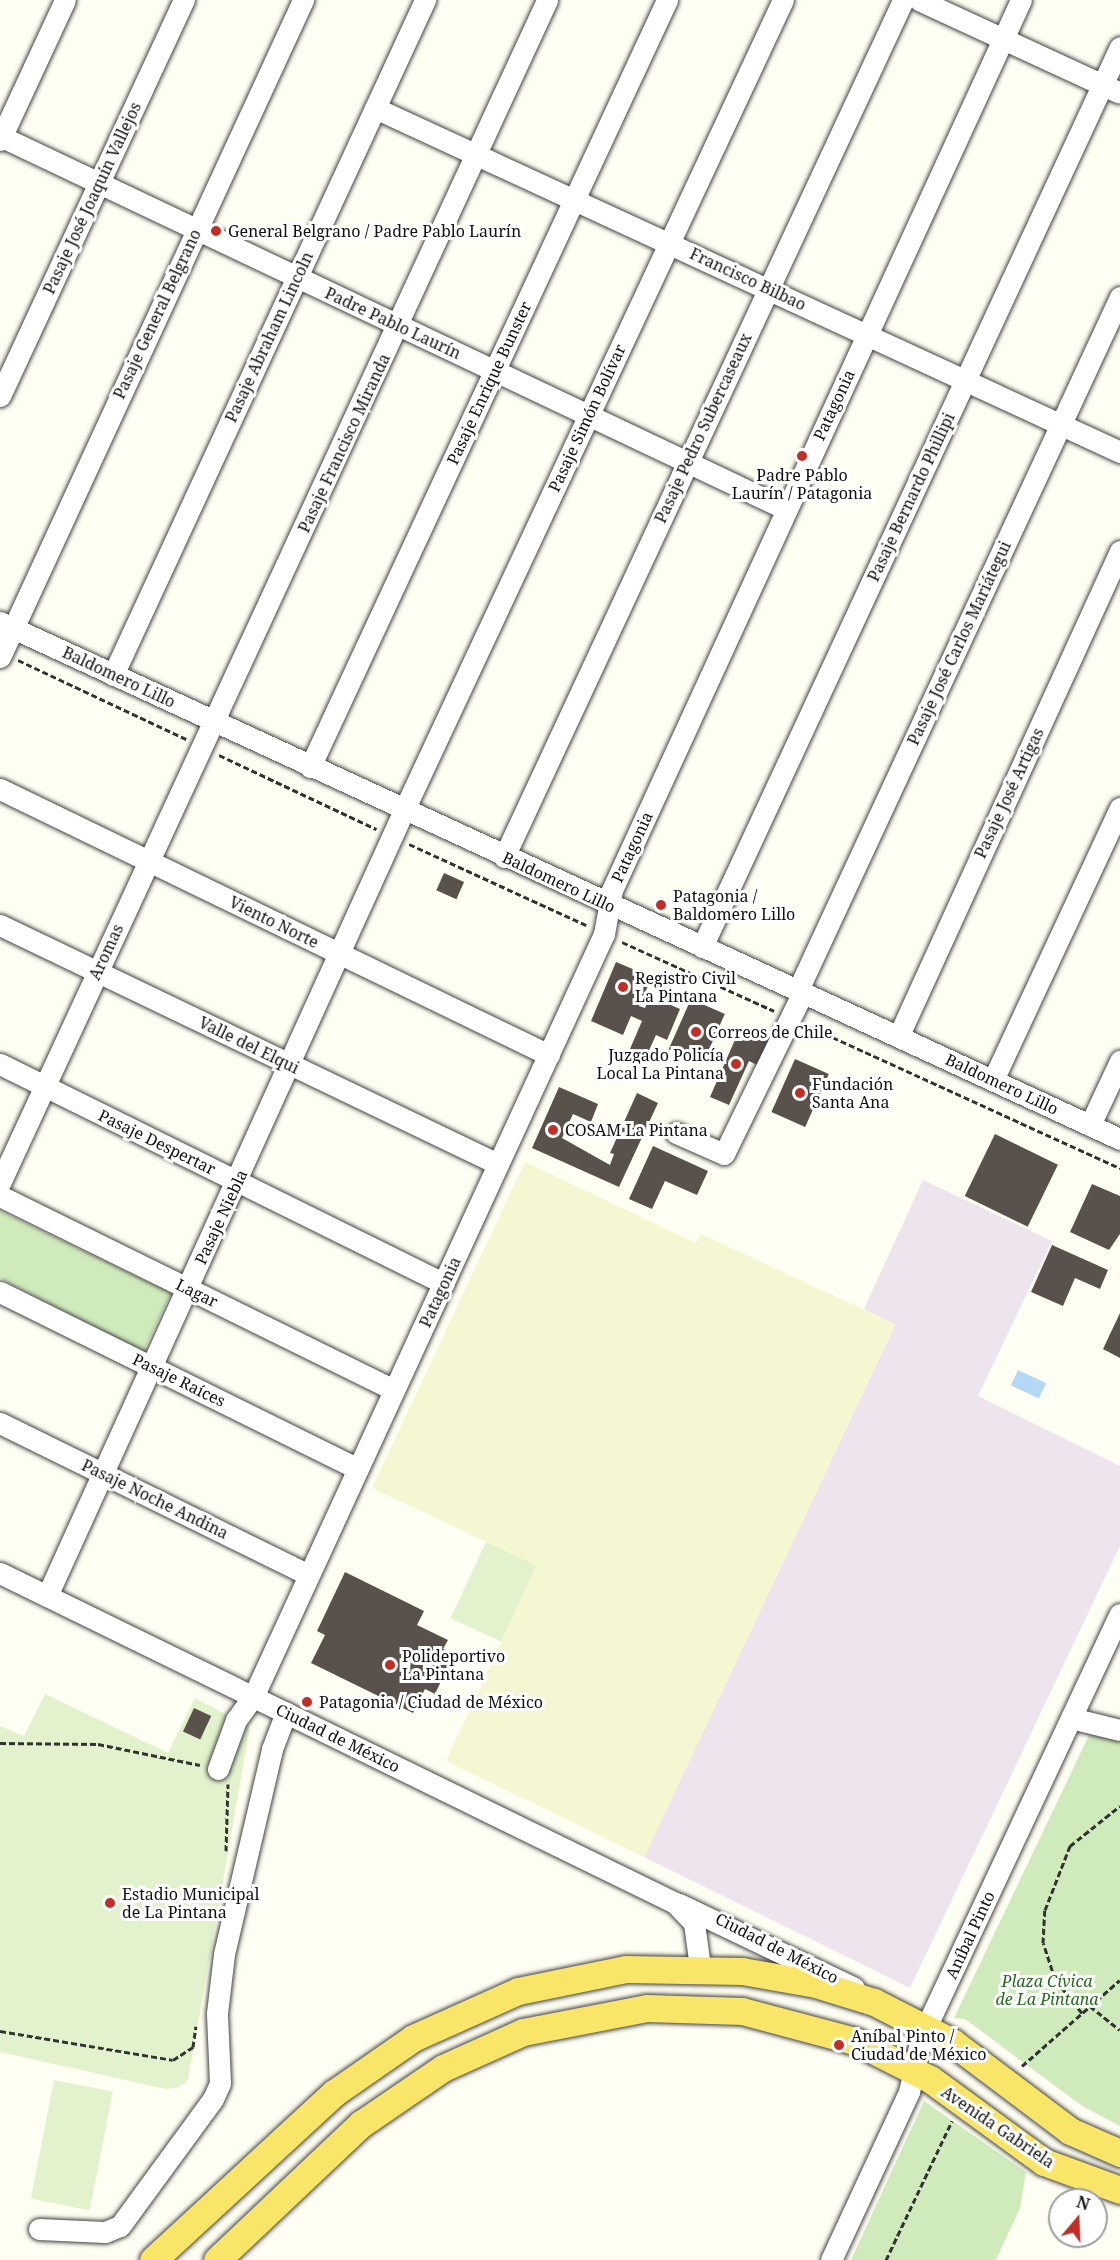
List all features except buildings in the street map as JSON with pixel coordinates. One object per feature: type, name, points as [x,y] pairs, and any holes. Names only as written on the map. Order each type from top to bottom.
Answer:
[{"type":"main road","points":[[700,1967],[702,1987],[714,2008]]},
{"type":"main road","points":[[153,2260],[360,2073],[447,2020],[555,1981],[627,1969],[700,1967],[786,1978],[874,2002],[926,2027],[1005,2081],[1070,2130],[1120,2153]]},
{"type":"main road","name":"Avenida Gabriela","points":[[217,2260],[379,2110],[469,2055],[584,2016],[714,2008],[826,2031],[913,2069],[1044,2162],[1120,2190]]},
{"type":"main road","points":[[251,2171],[280,2201]]},
{"type":"street","points":[[0,138],[65,0]]},
{"type":"street","name":"Pasaje José Joaquín Vallejos","points":[[0,396],[184,0]]},
{"type":"street","name":"Pasaje General Belgrano","points":[[0,657],[7,625],[303,0]]},
{"type":"street","name":"Pasaje Abraham Lincoln","points":[[113,675],[425,0]]},
{"type":"street","name":"Pasaje Francisco Miranda","points":[[215,722],[547,0]]},
{"type":"street","name":"Pasaje Enrique Bunster","points":[[310,767],[667,0]]},
{"type":"street","name":"Pasaje Simón Bolívar","points":[[394,837],[404,810],[783,0]]},
{"type":"street","name":"Pasaje Pedro Subercaseaux","points":[[504,856],[903,0]]},
{"type":"street","points":[[919,0],[1111,89]]},
{"type":"street","name":"Patagonia","points":[[218,1769],[236,1720],[253,1697],[604,934],[609,906],[786,509],[1021,0]]},
{"type":"street","name":"Pasaje Bernardo Phillipi","points":[[702,947],[965,380],[1111,89],[1120,47]]},
{"type":"street","name":"Francisco Bilbao","points":[[375,108],[1120,452]]},
{"type":"street","name":"Padre Pablo Laurín","points":[[0,138],[786,509]]},
{"type":"street","name":"Pasaje José Carlos Mariátegui","points":[[676,1133],[724,1154],[791,1019],[801,991],[1120,297]]},
{"type":"street","name":"Pasaje José Artigas","points":[[899,1035],[1120,551]]},
{"type":"street","name":"Baldomero Lillo","points":[[7,625],[609,906],[899,1035],[1120,1139]]},
{"type":"street","name":"Aromas","points":[[0,1183],[148,861],[215,722]]},
{"type":"street","name":"Viento Norte","points":[[0,789],[549,1055]]},
{"type":"street","points":[[993,1080],[1120,808]]},
{"type":"street","name":"Pasaje Niebla","points":[[47,1596],[394,837]]},
{"type":"street","name":"Valle del Elqui","points":[[0,925],[498,1164]]},
{"type":"street","points":[[1090,1125],[1120,1061]]},
{"type":"street","name":"Pasaje Despertar","points":[[0,1064],[444,1283]]},
{"type":"street","name":"Lagar","points":[[0,1196],[394,1390]]},
{"type":"street","name":"Pasaje Raíces","points":[[0,1292],[358,1469]]},
{"type":"street","name":"Pasaje Noche Andina","points":[[0,1423],[309,1575]]},
{"type":"street","name":"Ciudad de México","points":[[0,1573],[675,1903],[797,1958],[874,2002]]},
{"type":"street","name":"Aníbal Pinto","points":[[831,2260],[905,2104],[926,2027],[1120,1614]]},
{"type":"street","points":[[39,2229],[105,2232],[120,2226],[216,2091],[221,2067],[217,2013],[224,1954],[272,1749],[286,1713]]},
{"type":"street","points":[[1071,1718],[1120,1730]]},
{"type":"street","name":"Ciudad de México","points":[[675,1903],[694,1923],[700,1967]]},
{"type":"path","points":[[394,837],[1120,1168]]},
{"type":"path","points":[[0,1743],[98,1744],[218,1769],[231,1788],[225,1859]]},
{"type":"path","points":[[1082,2013],[1054,1979],[1043,1943],[1045,1910],[1070,1846],[1120,1806]]},
{"type":"path","points":[[1005,2081],[1120,1980]]},
{"type":"path","points":[[1090,2006],[1120,2030]]},
{"type":"path","points":[[0,2031],[173,2060],[193,2047],[197,2024]]},
{"type":"path","points":[[886,2260],[960,2103]]},
{"type":"shaded area","points":[[923,1180],[1052,1241],[978,1396],[1120,1466],[1120,1546],[910,1988],[644,1857],[895,1325],[864,1309]]},
{"type":"green space","points":[[525,1162],[696,1243],[701,1234],[895,1324],[644,1857],[446,1761],[537,1566],[372,1488]]},
{"type":"green space","points":[[0,1211],[171,1293],[143,1352],[0,1278]]},
{"type":"green space","points":[[486,1542],[537,1566],[501,1642],[451,1618]]},
{"type":"green space","name":"Estadio Municipal de La Pintana","points":[[45,1694],[168,1753],[195,1698],[250,1727],[188,2080],[179,2087],[166,2089],[0,2052],[0,1726],[24,1736]]},
{"type":"green space","name":"Plaza Cívica de La Pintana","points":[[1092,1729],[1120,1736],[1120,2126],[1082,2106],[965,2019],[954,2018]]},
{"type":"green space","points":[[54,2080],[113,2091],[90,2210],[31,2199]]},
{"type":"green space","points":[[924,2101],[1026,2172],[1020,2208],[996,2260],[851,2260]]},
{"type":"water","points":[[1018,1370],[1046,1383],[1039,1399],[1011,1385]]},
{"type":"place","name":"General Belgrano / Padre Pablo Laurín","points":[[216,231]]},
{"type":"place","name":"Padre Pablo Laurín / Patagonia","points":[[802,456]]},
{"type":"place","name":"Patagonia / Baldomero Lillo","points":[[661,905]]},
{"type":"place","name":"Registro Civil La Pintana","points":[[623,987]]},
{"type":"place","name":"Correos de Chile","points":[[696,1032]]},
{"type":"place","name":"Juzgado Policía Local La Pintana","points":[[736,1064]]},
{"type":"place","name":"Fundación Santa Ana","points":[[800,1093]]},
{"type":"place","name":"COSAM La Pintana","points":[[553,1130]]},
{"type":"place","name":"Polideportivo La Pintana","points":[[390,1665]]},
{"type":"place","name":"Patagonia / Ciudad de México","points":[[307,1702]]},
{"type":"place","name":"Estadio Municipal de La Pintana","points":[[110,1903]]},
{"type":"place","name":"Aníbal Pinto / Ciudad de México","points":[[839,2045]]}]
